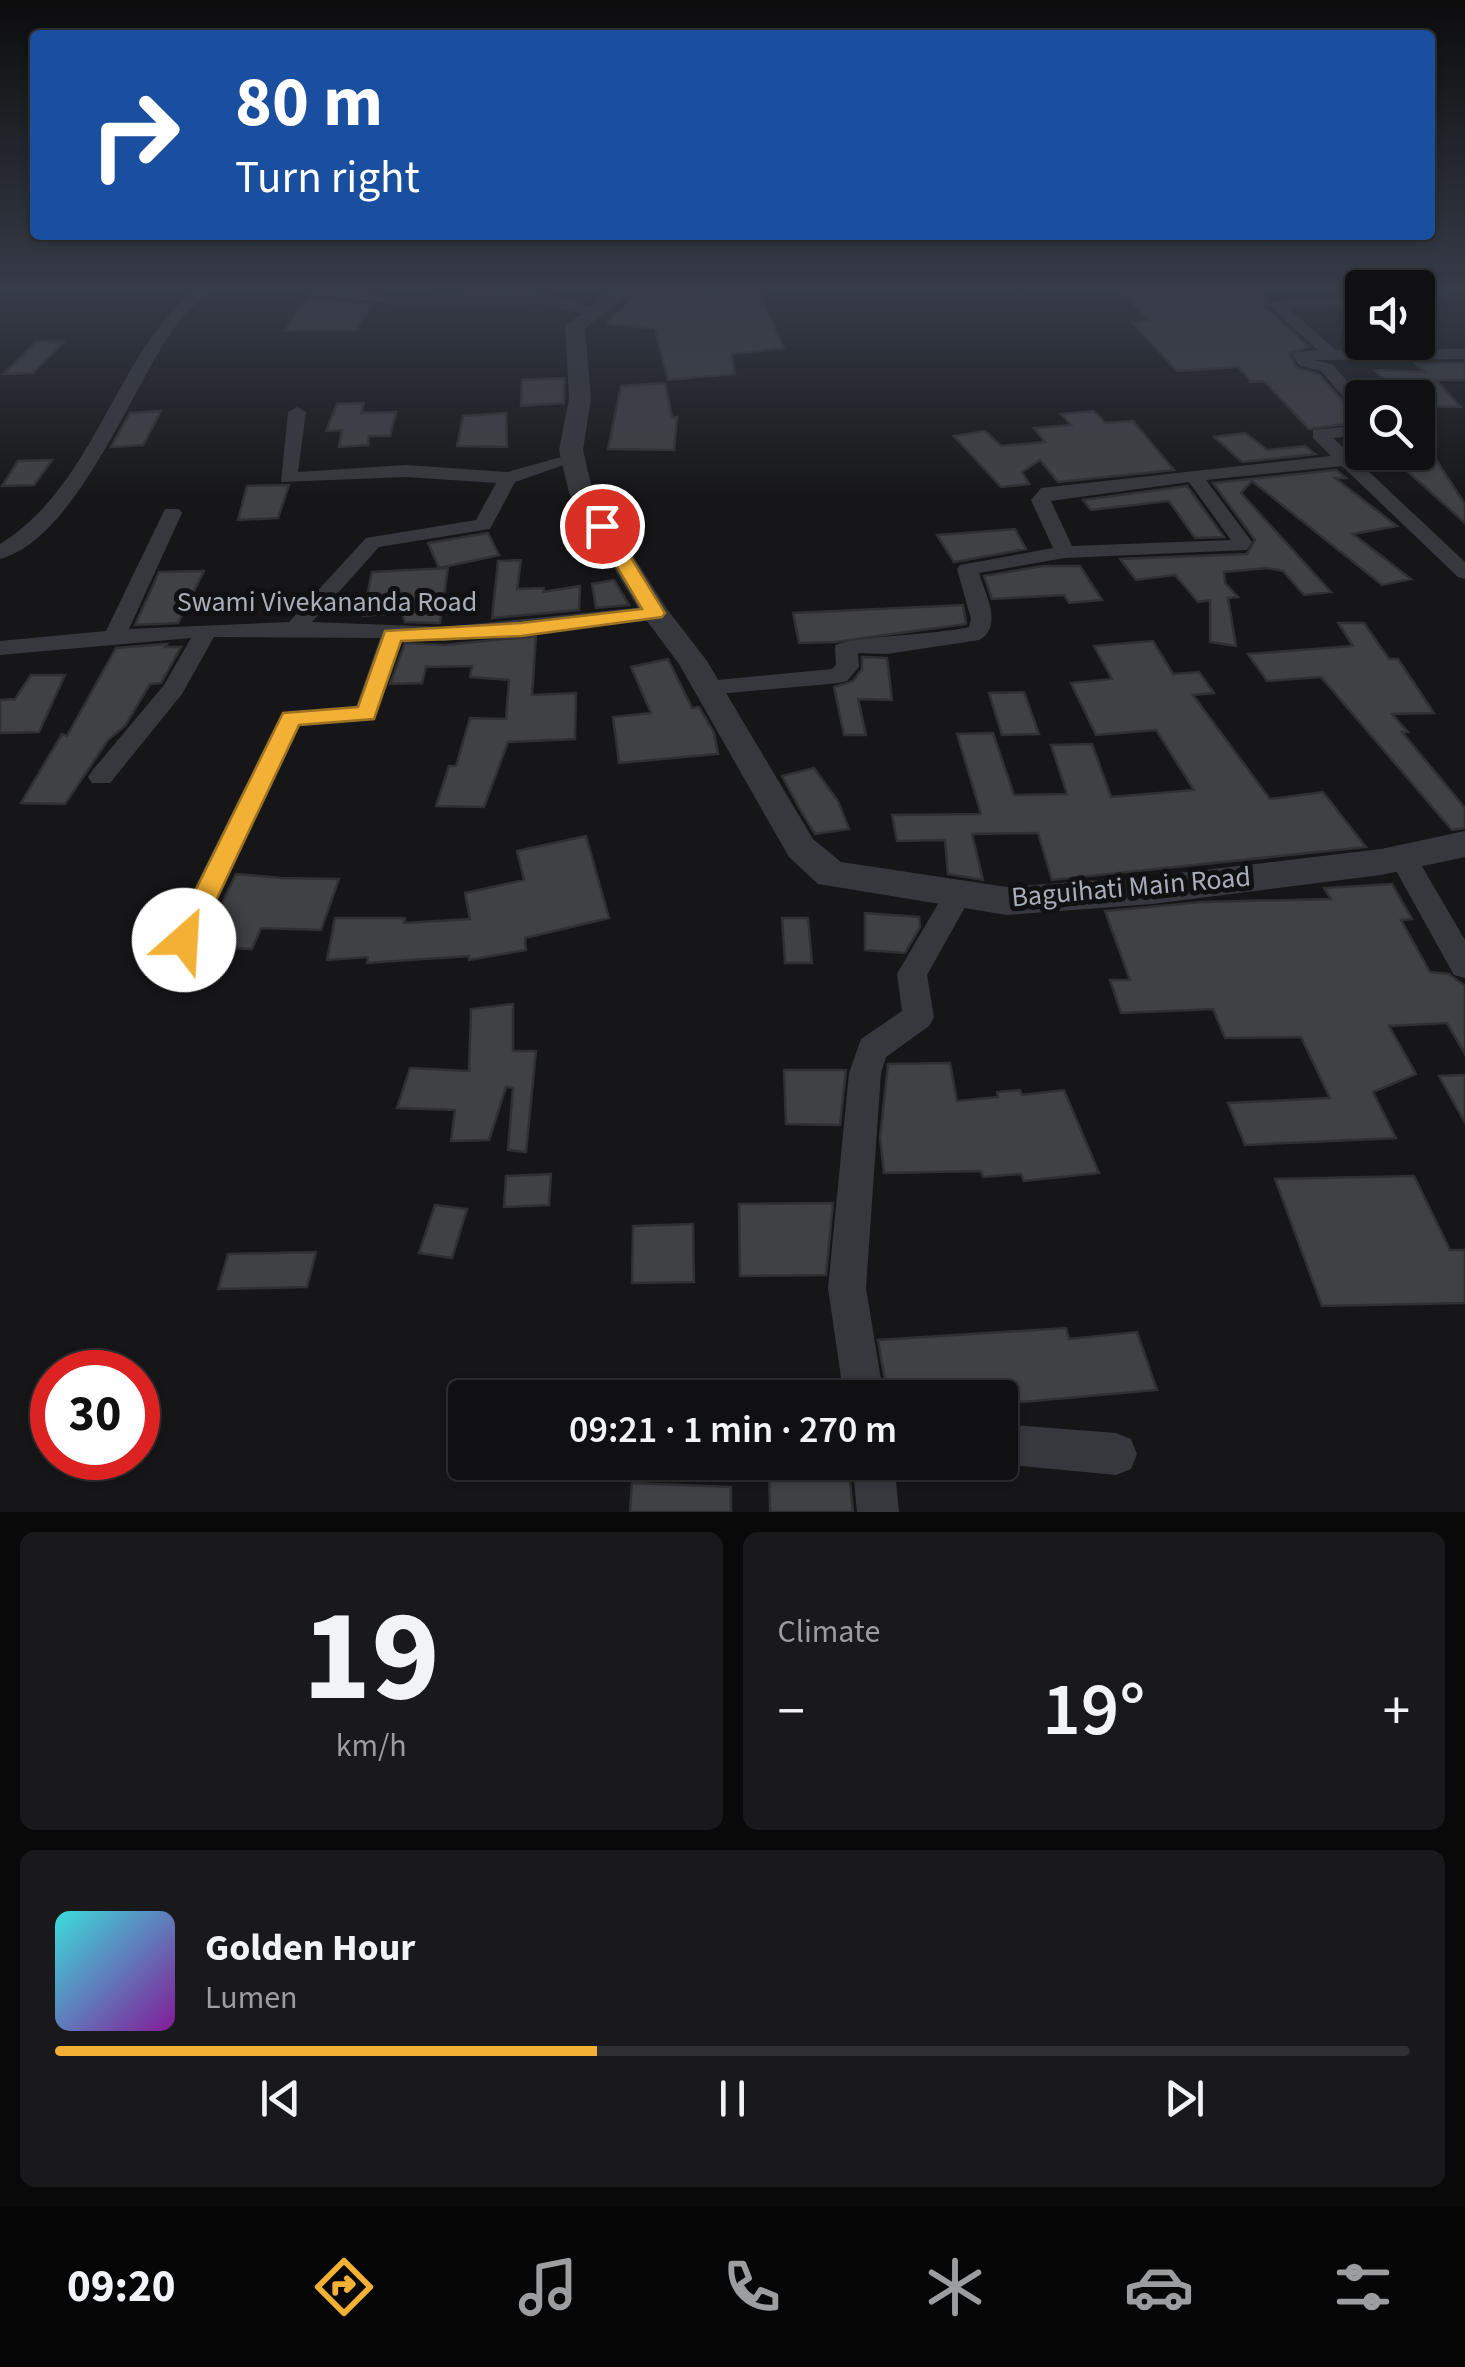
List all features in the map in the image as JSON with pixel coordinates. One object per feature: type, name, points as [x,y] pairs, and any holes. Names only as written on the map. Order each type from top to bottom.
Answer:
[{"type":"street","points":[[0,553],[25,536],[66,496],[149,358]]},
{"type":"street","name":"Baguihati Main Road","points":[[577,358],[580,398],[572,459],[582,494],[655,613],[707,688],[800,848],[831,874],[1007,901],[1153,890],[1403,858],[1465,844]]},
{"type":"street","points":[[1302,358],[1326,367],[1345,389]]},
{"type":"street","points":[[297,412],[288,478],[406,471],[508,478],[572,459]]},
{"type":"street","points":[[1345,431],[1320,432],[1344,460],[1465,573]]},
{"type":"street","points":[[1065,552],[1040,500],[1048,492],[1344,460]]},
{"type":"street","points":[[707,688],[839,676],[848,667],[846,646],[887,647],[979,631],[982,619],[967,569],[1065,552],[1240,546],[1242,542],[1192,474]]},
{"type":"street","points":[[296,628],[373,542],[483,525],[508,478]]},
{"type":"street","points":[[114,638],[172,513]]},
{"type":"street","name":"Swami Vivekananda Road","points":[[0,648],[296,628],[392,635],[521,630],[655,613]]},
{"type":"street","points":[[101,777],[174,688],[206,632]]},
{"type":"street","points":[[184,940],[291,718],[366,714],[392,635]]},
{"type":"street","points":[[1403,858],[1465,966]]},
{"type":"street","points":[[861,1380],[847,1288],[864,1073],[872,1049],[918,1017],[912,974],[959,892]]},
{"type":"street","points":[[1018,1446],[1116,1454]]},
{"type":"street","points":[[875,1480],[878,1512]]},
{"type":"building","points":[[20,358],[48,358],[33,373],[3,374]]},
{"type":"building","points":[[662,358],[732,358],[735,374],[668,380]]},
{"type":"building","points":[[1165,358],[1291,358],[1297,368],[1319,374],[1345,403],[1345,424],[1309,429],[1264,381],[1251,382],[1238,367],[1177,371]]},
{"type":"building","points":[[1415,363],[1465,363],[1465,380],[1436,380],[1461,407],[1435,406],[1435,380],[1384,380],[1375,370],[1425,372]]},
{"type":"building","points":[[564,378],[564,403],[521,406],[522,380]]},
{"type":"building","points":[[665,383],[672,417],[677,417],[674,450],[608,449],[621,386]]},
{"type":"building","points":[[364,403],[361,413],[396,412],[390,436],[369,436],[368,445],[339,447],[342,430],[326,431],[337,404]]},
{"type":"building","points":[[161,411],[143,445],[111,447],[130,413]]},
{"type":"building","points":[[1094,411],[1105,423],[1133,421],[1174,470],[1058,482],[1040,460],[1022,472],[1029,484],[1001,487],[954,436],[985,431],[1001,446],[1045,442],[1034,428],[1071,425],[1061,414]]},
{"type":"building","points":[[506,413],[507,447],[457,446],[463,416]]},
{"type":"building","points":[[1245,433],[1267,450],[1305,446],[1315,454],[1242,462],[1214,437]]},
{"type":"building","points":[[1435,458],[1465,504],[1465,523],[1406,470],[1435,470]]},
{"type":"building","points":[[52,460],[34,485],[2,486],[18,461]]},
{"type":"building","points":[[1336,470],[1346,478],[1335,478],[1397,526],[1353,534],[1411,579],[1382,585],[1252,481],[1241,493],[1331,592],[1304,595],[1283,571],[1267,568],[1224,572],[1225,583],[1238,597],[1228,598],[1236,646],[1210,642],[1210,600],[1198,602],[1175,575],[1136,580],[1120,559],[1247,554],[1255,540],[1213,483]]},
{"type":"building","points":[[289,485],[278,518],[238,520],[247,486]]},
{"type":"building","points":[[1187,486],[1224,537],[1195,538],[1169,501],[1091,510],[1083,500]]},
{"type":"building","points":[[1015,529],[1026,549],[954,562],[937,535]]},
{"type":"building","points":[[488,533],[499,555],[439,568],[428,543]]},
{"type":"building","points":[[521,560],[517,589],[544,588],[543,592],[580,586],[579,610],[492,618],[498,561]]},
{"type":"building","points":[[1043,566],[1080,566],[1102,600],[1069,603],[1064,595],[992,599],[984,576]]},
{"type":"building","points":[[448,568],[440,623],[405,622],[402,613],[363,616],[372,572]]},
{"type":"building","points":[[204,571],[178,623],[135,625],[159,572]]},
{"type":"building","points":[[614,580],[629,605],[596,608],[592,584]]},
{"type":"building","points":[[963,605],[966,624],[835,642],[799,643],[793,613]]},
{"type":"building","points":[[1338,623],[1364,623],[1389,659],[1398,659],[1434,713],[1392,714],[1408,732],[1402,732],[1465,808],[1465,828],[1452,830],[1321,677],[1267,681],[1248,654],[1353,646]]},
{"type":"building","points":[[536,636],[532,695],[576,693],[575,739],[508,742],[484,807],[436,806],[449,766],[456,766],[470,718],[506,719],[509,680],[470,677],[472,666],[426,667],[422,683],[390,684],[405,643],[444,645]]},
{"type":"building","points":[[1153,641],[1173,674],[1199,672],[1214,693],[1193,695],[1270,799],[1323,792],[1366,847],[1052,880],[1038,833],[972,834],[983,880],[948,874],[945,840],[897,841],[892,815],[981,814],[957,734],[993,733],[1014,795],[1067,794],[1051,745],[1092,744],[1111,797],[1194,790],[1156,730],[1096,735],[1071,683],[1112,679],[1094,646]]},
{"type":"building","points":[[167,644],[165,647],[181,647],[161,683],[150,684],[125,726],[108,740],[65,804],[21,803],[62,734],[67,736],[116,648]]},
{"type":"building","points":[[862,657],[887,658],[892,700],[858,699],[866,735],[844,735],[834,687],[853,681],[862,669]]},
{"type":"building","points":[[668,659],[692,708],[699,707],[714,733],[718,754],[619,763],[613,717],[651,713],[631,667]]},
{"type":"building","points":[[31,675],[65,675],[39,732],[0,733],[0,700],[15,699]]},
{"type":"building","points":[[1024,692],[1039,734],[1002,735],[989,693]]},
{"type":"building","points":[[814,768],[838,801],[849,829],[815,834],[782,776]]},
{"type":"building","points":[[586,836],[609,918],[525,938],[526,950],[469,960],[469,956],[367,963],[368,957],[327,960],[335,918],[405,918],[404,923],[470,919],[465,893],[524,880],[517,851]]},
{"type":"building","points":[[236,874],[339,879],[321,930],[261,928],[252,949],[201,947]]},
{"type":"building","points":[[1392,884],[1412,919],[1401,920],[1430,972],[1449,974],[1465,986],[1465,1054],[1447,1023],[1389,1026],[1416,1074],[1373,1092],[1396,1138],[1245,1145],[1228,1103],[1330,1098],[1301,1037],[1225,1038],[1213,1009],[1121,1013],[1110,980],[1130,980],[1105,911],[1202,902],[1331,899],[1324,888]]},
{"type":"building","points":[[865,913],[919,917],[920,927],[905,953],[865,950]]},
{"type":"building","points":[[782,918],[808,918],[812,963],[785,963]]},
{"type":"building","points":[[513,1004],[513,1051],[536,1051],[526,1152],[508,1150],[513,1088],[506,1087],[489,1140],[451,1141],[455,1110],[397,1108],[410,1068],[469,1071],[471,1009]]},
{"type":"building","points":[[950,1063],[957,1101],[998,1097],[997,1092],[1020,1090],[1022,1095],[1064,1090],[1099,1173],[1024,1181],[1021,1174],[983,1177],[981,1171],[884,1173],[880,1138],[888,1064]]},
{"type":"building","points":[[784,1070],[846,1070],[840,1125],[786,1124]]},
{"type":"building","points":[[1465,1075],[1465,1123],[1439,1076]]},
{"type":"building","points":[[551,1174],[549,1205],[504,1207],[506,1176]]},
{"type":"building","points":[[1414,1176],[1450,1250],[1465,1250],[1465,1303],[1322,1306],[1275,1179]]},
{"type":"building","points":[[833,1203],[826,1275],[740,1276],[739,1204]]},
{"type":"building","points":[[435,1205],[467,1209],[452,1258],[419,1253]]},
{"type":"building","points":[[693,1224],[694,1282],[632,1283],[633,1226]]},
{"type":"building","points":[[316,1252],[307,1287],[218,1289],[228,1254]]},
{"type":"building","points":[[1066,1328],[1069,1339],[1137,1332],[1157,1390],[1018,1402],[1018,1380],[885,1380],[878,1340]]},
{"type":"building","points":[[769,1480],[850,1480],[853,1512],[770,1512]]},
{"type":"building","points":[[632,1483],[731,1487],[731,1512],[630,1512]]},
{"type":"route","points":[[184,940],[291,718],[366,714],[392,635],[521,630],[655,613],[602,526]]}]
